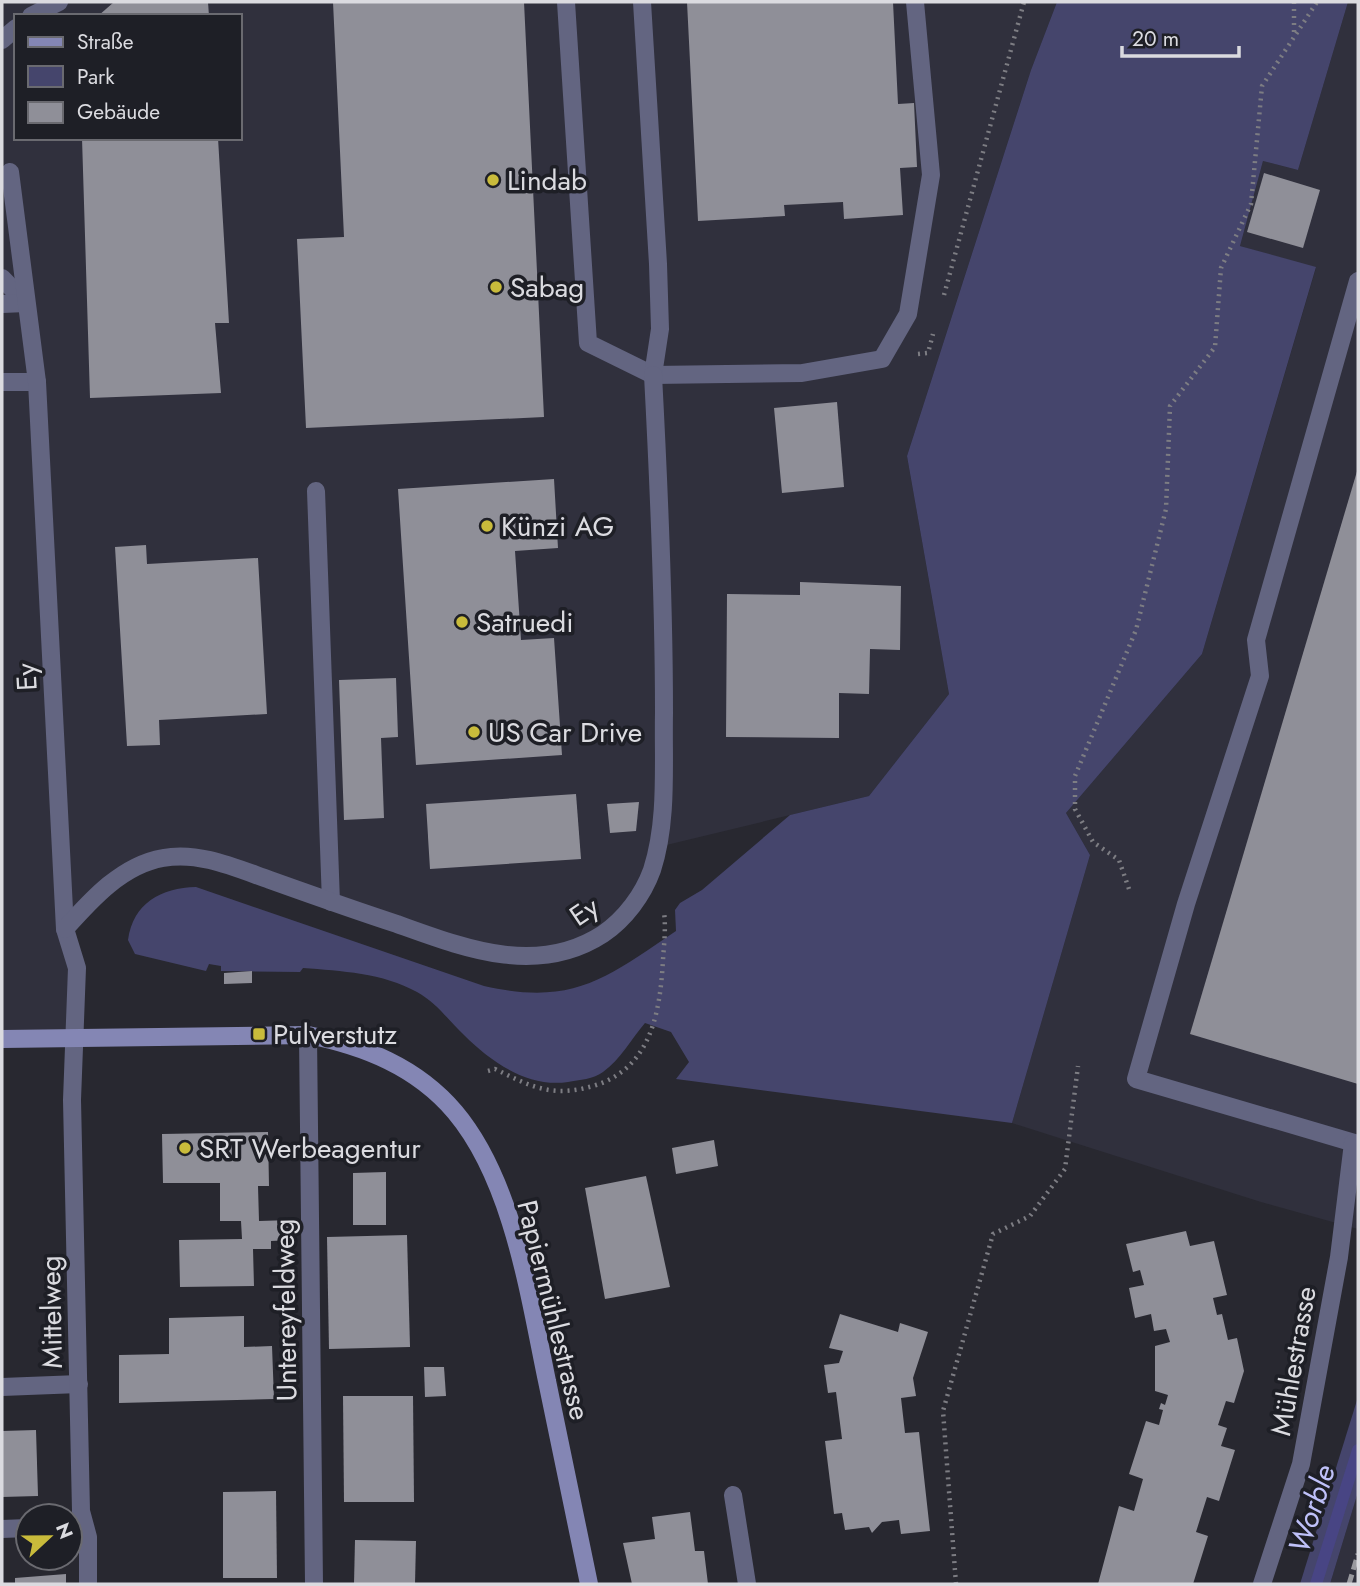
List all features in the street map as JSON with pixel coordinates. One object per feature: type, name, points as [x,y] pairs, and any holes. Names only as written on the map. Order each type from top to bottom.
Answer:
[{"type":"main road","name":"Papiermühlestrasse","points":[[2,1039],[308,1035],[367,1049],[408,1071],[453,1109],[475,1140],[496,1187],[520,1259],[589,1584]]},
{"type":"street","points":[[34,10],[59,2]]},
{"type":"street","points":[[566,2],[588,343],[653,375],[802,373],[882,359],[908,314],[931,175],[915,2]]},
{"type":"street","name":"Ey","points":[[65,929],[92,899],[131,870],[162,858],[186,856],[209,860],[485,953],[532,957],[564,953],[594,939],[626,914],[641,894],[652,871],[657,847],[663,786],[662,548],[653,375],[660,329],[642,2]]},
{"type":"street","name":"Ey","points":[[10,172],[37,382],[65,929],[77,968],[75,1038]]},
{"type":"street","points":[[2,278],[26,303]]},
{"type":"street","points":[[1356,1144],[1136,1079],[1186,904],[1260,676],[1256,640],[1358,281]]},
{"type":"street","points":[[2,304],[26,303]]},
{"type":"street","points":[[2,382],[37,382]]},
{"type":"street","points":[[316,491],[331,902]]},
{"type":"street","name":"Untereyfeldweg","points":[[308,1035],[314,1584]]},
{"type":"street","name":"Mittelweg","points":[[75,1038],[72,1100],[79,1384],[75,1502]]},
{"type":"street","name":"Mühlestrasse","points":[[1262,1584],[1301,1464],[1339,1256],[1356,1144]]},
{"type":"street","points":[[2,1387],[79,1384]]},
{"type":"street","points":[[733,1495],[747,1584]]},
{"type":"street","name":"Mittelweg","points":[[84,1530],[88,1537],[88,1584]]},
{"type":"path","points":[[942,301],[1024,2]]},
{"type":"path","points":[[1294,2],[1294,33]]},
{"type":"path","points":[[1129,889],[1119,860],[1093,842],[1075,809],[1075,776],[1136,630],[1166,509],[1170,406],[1214,346],[1221,268],[1251,204],[1262,86],[1294,33],[1317,2]]},
{"type":"path","points":[[882,359],[928,353],[935,327]]},
{"type":"path","points":[[488,1071],[495,1069],[542,1089],[566,1091],[602,1083],[631,1064],[646,1045],[660,1002],[664,908]]},
{"type":"path","points":[[956,1584],[943,1411],[993,1234],[1030,1216],[1065,1169],[1078,1066]]},
{"type":"shaded area","points":[[2,2],[1057,2],[1031,70],[907,456],[949,694],[869,796],[658,847],[652,871],[608,931],[516,957],[234,867],[147,862],[65,929],[75,1038],[2,1039]]},
{"type":"shaded area","points":[[1348,2],[1358,2],[1358,1229],[1261,1202],[1012,1123],[1090,855],[1066,813],[1202,654],[1316,268],[1240,246],[1263,161],[1298,170]]},
{"type":"shaded area","points":[[1358,1492],[1358,1584],[1330,1584]]},
{"type":"green space","points":[[1057,2],[1348,2],[1298,170],[1263,161],[1240,246],[1316,267],[1202,654],[1066,813],[1090,855],[1012,1123],[676,1079],[689,1062],[671,1032],[645,1023],[615,1061],[599,1074],[568,1082],[539,1081],[511,1071],[486,1055],[431,1001],[390,981],[362,974],[303,968],[300,972],[221,971],[221,966],[209,964],[206,971],[135,954],[128,940],[131,927],[142,907],[160,894],[196,887],[484,986],[542,993],[565,990],[608,975],[676,931],[675,910],[680,903],[702,890],[790,815],[869,796],[949,694],[907,456],[1031,70]]},
{"type":"green space","points":[[1358,1397],[1358,1492],[1330,1584],[1300,1584]]},
{"type":"building","points":[[114,2],[208,2],[209,14],[100,14]]},
{"type":"building","points":[[333,2],[524,2],[544,417],[306,428],[297,239],[344,237]]},
{"type":"building","points":[[687,2],[893,2],[898,104],[914,103],[917,167],[900,168],[903,215],[844,219],[843,202],[784,205],[785,216],[698,221]]},
{"type":"building","points":[[82,140],[218,140],[229,323],[215,323],[221,393],[90,398]]},
{"type":"building","points":[[1264,173],[1320,190],[1303,248],[1247,232]]},
{"type":"building","points":[[837,402],[844,487],[782,493],[774,408]]},
{"type":"building","points":[[1358,468],[1358,1084],[1190,1034]]},
{"type":"building","points":[[554,479],[558,548],[515,551],[521,640],[554,638],[562,755],[416,765],[398,489]]},
{"type":"building","points":[[146,545],[147,564],[258,558],[267,714],[159,720],[160,745],[127,746],[115,547]]},
{"type":"building","points":[[800,582],[901,586],[900,650],[870,649],[869,694],[839,693],[839,738],[726,737],[727,594],[800,595]]},
{"type":"building","points":[[396,678],[398,737],[381,738],[384,818],[344,820],[339,680]]},
{"type":"building","points":[[576,794],[581,859],[430,869],[426,804]]},
{"type":"building","points":[[639,802],[636,831],[610,833],[607,804]]},
{"type":"building","points":[[252,971],[252,983],[224,984],[224,973]]},
{"type":"building","points":[[268,1132],[269,1186],[258,1186],[259,1221],[291,1220],[292,1240],[271,1241],[271,1249],[253,1249],[254,1286],[180,1287],[179,1240],[242,1239],[241,1221],[220,1221],[220,1183],[163,1183],[162,1134]]},
{"type":"building","points":[[714,1140],[718,1166],[676,1174],[672,1148]]},
{"type":"building","points":[[386,1172],[386,1225],[353,1225],[353,1173]]},
{"type":"building","points":[[646,1176],[670,1287],[605,1299],[585,1188]]},
{"type":"building","points":[[1186,1231],[1190,1246],[1214,1241],[1227,1295],[1213,1298],[1217,1315],[1222,1314],[1228,1340],[1237,1338],[1244,1371],[1234,1403],[1226,1401],[1218,1425],[1227,1428],[1221,1446],[1235,1450],[1219,1501],[1207,1497],[1196,1532],[1208,1536],[1193,1584],[1098,1584],[1119,1506],[1134,1511],[1143,1479],[1129,1474],[1146,1421],[1159,1425],[1163,1410],[1159,1409],[1161,1403],[1165,1405],[1168,1395],[1155,1391],[1155,1346],[1170,1342],[1166,1329],[1154,1331],[1151,1314],[1135,1318],[1129,1288],[1144,1285],[1140,1270],[1133,1272],[1126,1244]]},
{"type":"building","points":[[407,1235],[410,1347],[329,1349],[327,1237]]},
{"type":"building","points":[[840,1314],[898,1332],[900,1323],[928,1332],[913,1378],[916,1396],[901,1398],[905,1433],[919,1432],[930,1531],[901,1534],[899,1520],[882,1522],[872,1533],[869,1527],[845,1530],[842,1513],[834,1514],[825,1441],[842,1439],[836,1392],[828,1393],[824,1365],[839,1363],[843,1351],[829,1348]]},
{"type":"building","points":[[244,1316],[244,1347],[272,1346],[274,1399],[119,1403],[119,1355],[169,1354],[169,1318]]},
{"type":"building","points":[[424,1367],[444,1367],[446,1396],[425,1397]]},
{"type":"building","points":[[343,1396],[413,1396],[414,1502],[344,1502]]},
{"type":"building","points":[[36,1430],[38,1496],[2,1497],[2,1431]]},
{"type":"building","points":[[276,1491],[277,1578],[223,1578],[223,1492]]},
{"type":"building","points":[[690,1512],[695,1551],[704,1551],[708,1584],[632,1584],[623,1543],[655,1539],[652,1517]]},
{"type":"building","points":[[355,1540],[416,1541],[415,1584],[354,1584]]},
{"type":"building","points":[[66,1574],[66,1584],[15,1584],[15,1578]]},
{"type":"waterway","name":"Worble","points":[[1316,1584],[1358,1450]]},
{"type":"railway","points":[[1349,1584],[1358,1554]]},
{"type":"place","name":"Lindab","points":[[493,180]]},
{"type":"place","name":"Sabag","points":[[496,287]]},
{"type":"place","name":"Künzi AG","points":[[487,526]]},
{"type":"place","name":"Satruedi","points":[[462,622]]},
{"type":"place","name":"US Car Drive","points":[[474,732]]},
{"type":"place","name":"Pulverstutz","points":[[259,1034]]},
{"type":"place","name":"SRT Werbeagentur","points":[[185,1148]]}]
